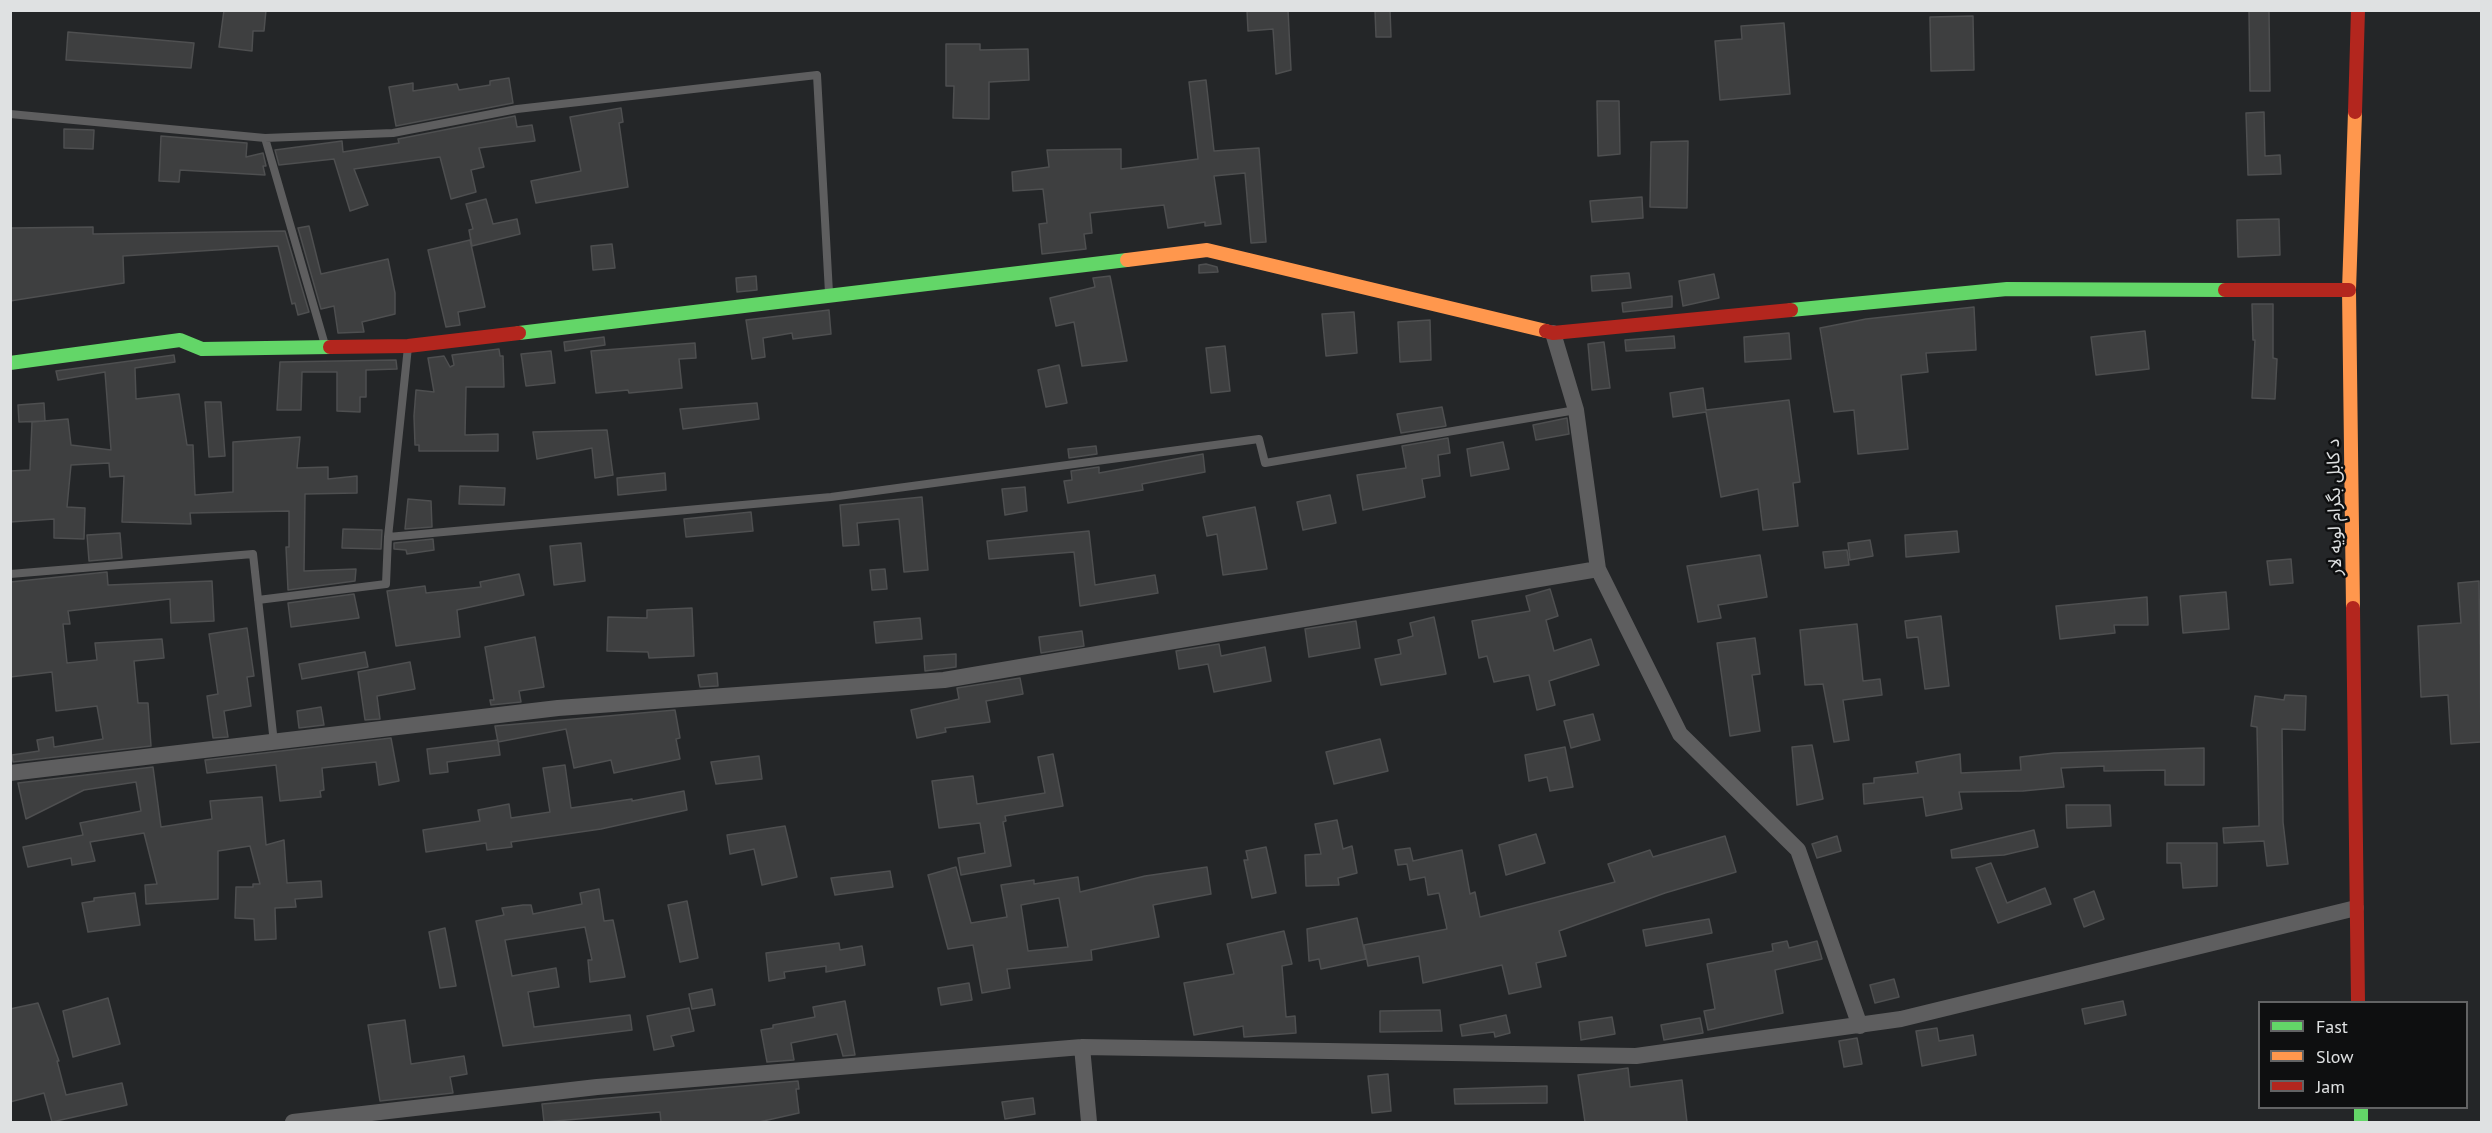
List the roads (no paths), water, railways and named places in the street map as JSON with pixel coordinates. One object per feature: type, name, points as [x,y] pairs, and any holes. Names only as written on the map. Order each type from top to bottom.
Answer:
[{"type":"main road","name":"د کابل بگرام لویه لار","points":[[2358,10],[2349,290],[2358,840],[2356,908],[2358,1001]]},
{"type":"main road","points":[[10,363],[180,340],[202,349],[325,345],[408,346],[829,293],[1207,250],[1553,333],[2007,289],[2349,290]]},
{"type":"street","points":[[1553,333],[1576,410],[1598,569],[1680,734],[1798,850],[1860,1026]]},
{"type":"street","points":[[10,773],[558,708],[944,680],[1598,569]]},
{"type":"street","points":[[293,1122],[597,1087],[1082,1047],[1636,1056],[1901,1019],[2356,908]]},
{"type":"street","points":[[1082,1047],[1089,1122]]},
{"type":"lane","points":[[10,114],[265,138],[393,133],[517,109],[817,75],[829,293]]},
{"type":"lane","points":[[265,138],[325,345]]},
{"type":"lane","points":[[258,600],[387,584],[388,537],[408,346]]},
{"type":"lane","points":[[388,537],[831,496],[1260,438],[1265,464],[1576,410]]},
{"type":"lane","points":[[10,574],[252,554],[274,743]]}]
